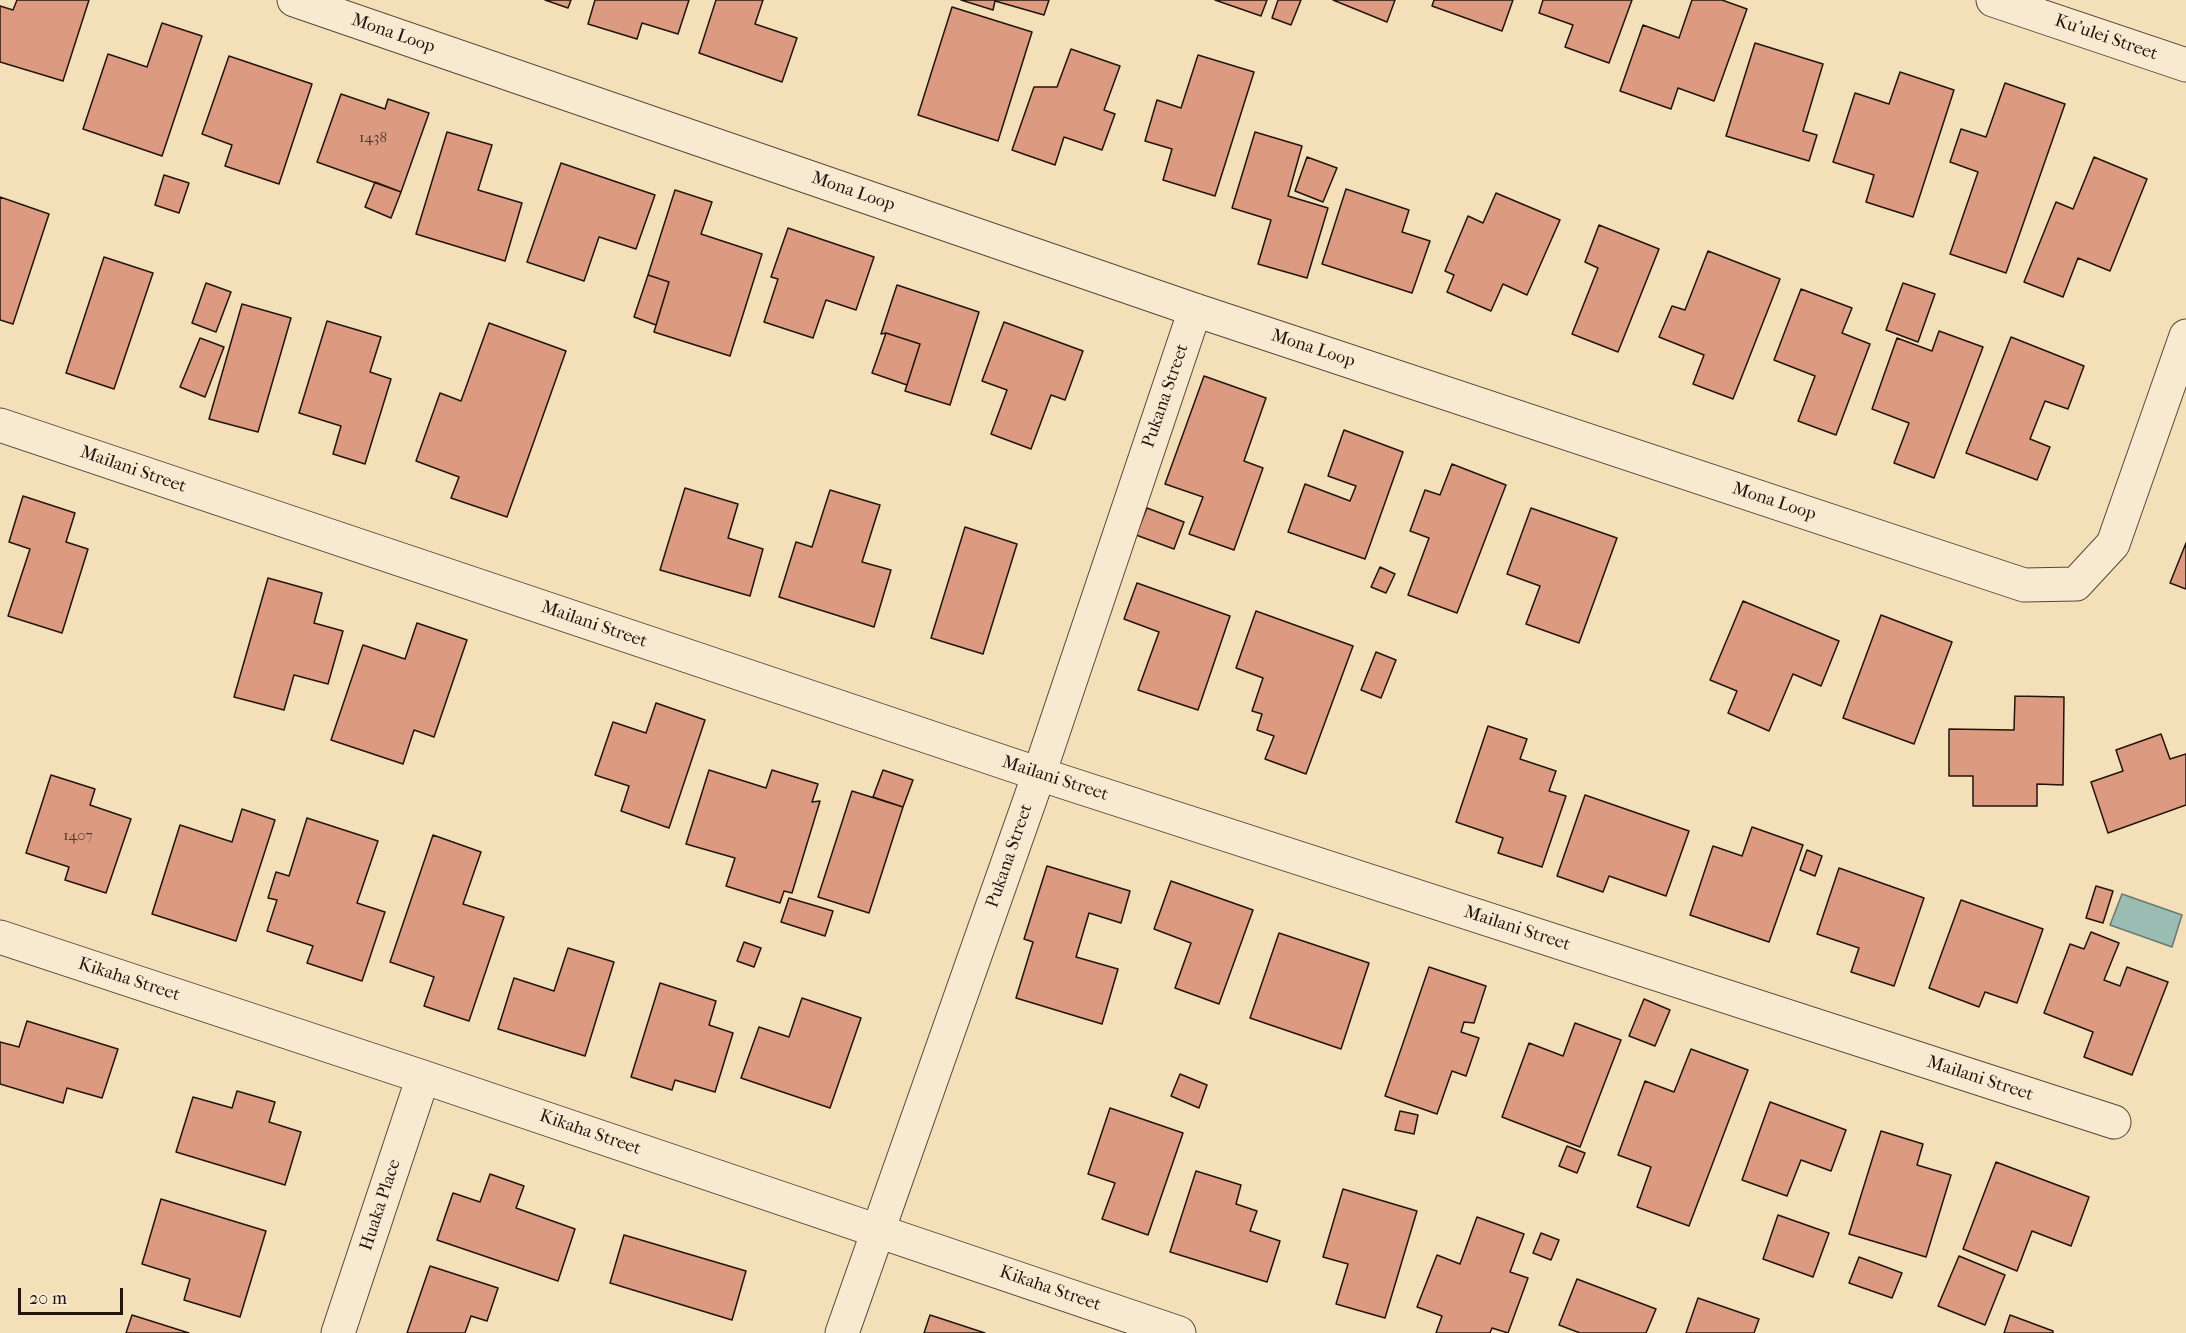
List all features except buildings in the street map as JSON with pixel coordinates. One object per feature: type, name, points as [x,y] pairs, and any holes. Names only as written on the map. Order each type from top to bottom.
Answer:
[{"type":"street","name":"Mona Loop","points":[[294,0],[1195,310],[2024,585],[2076,584],[2113,544],[2186,336]]},
{"type":"street","name":"Ku'ulei Street","points":[[1993,0],[2186,65]]},
{"type":"street","name":"Pukana Street","points":[[842,1333],[1039,774],[1195,310]]},
{"type":"street","name":"Mailani Street","points":[[0,425],[1039,774],[2114,1122]]},
{"type":"street","name":"Kikaha Street","points":[[0,937],[423,1077],[1179,1333]]},
{"type":"street","name":"Huaka Place","points":[[338,1333],[423,1077]]},
{"type":"water","points":[[2122,894],[2182,915],[2172,947],[2110,925]]}]
